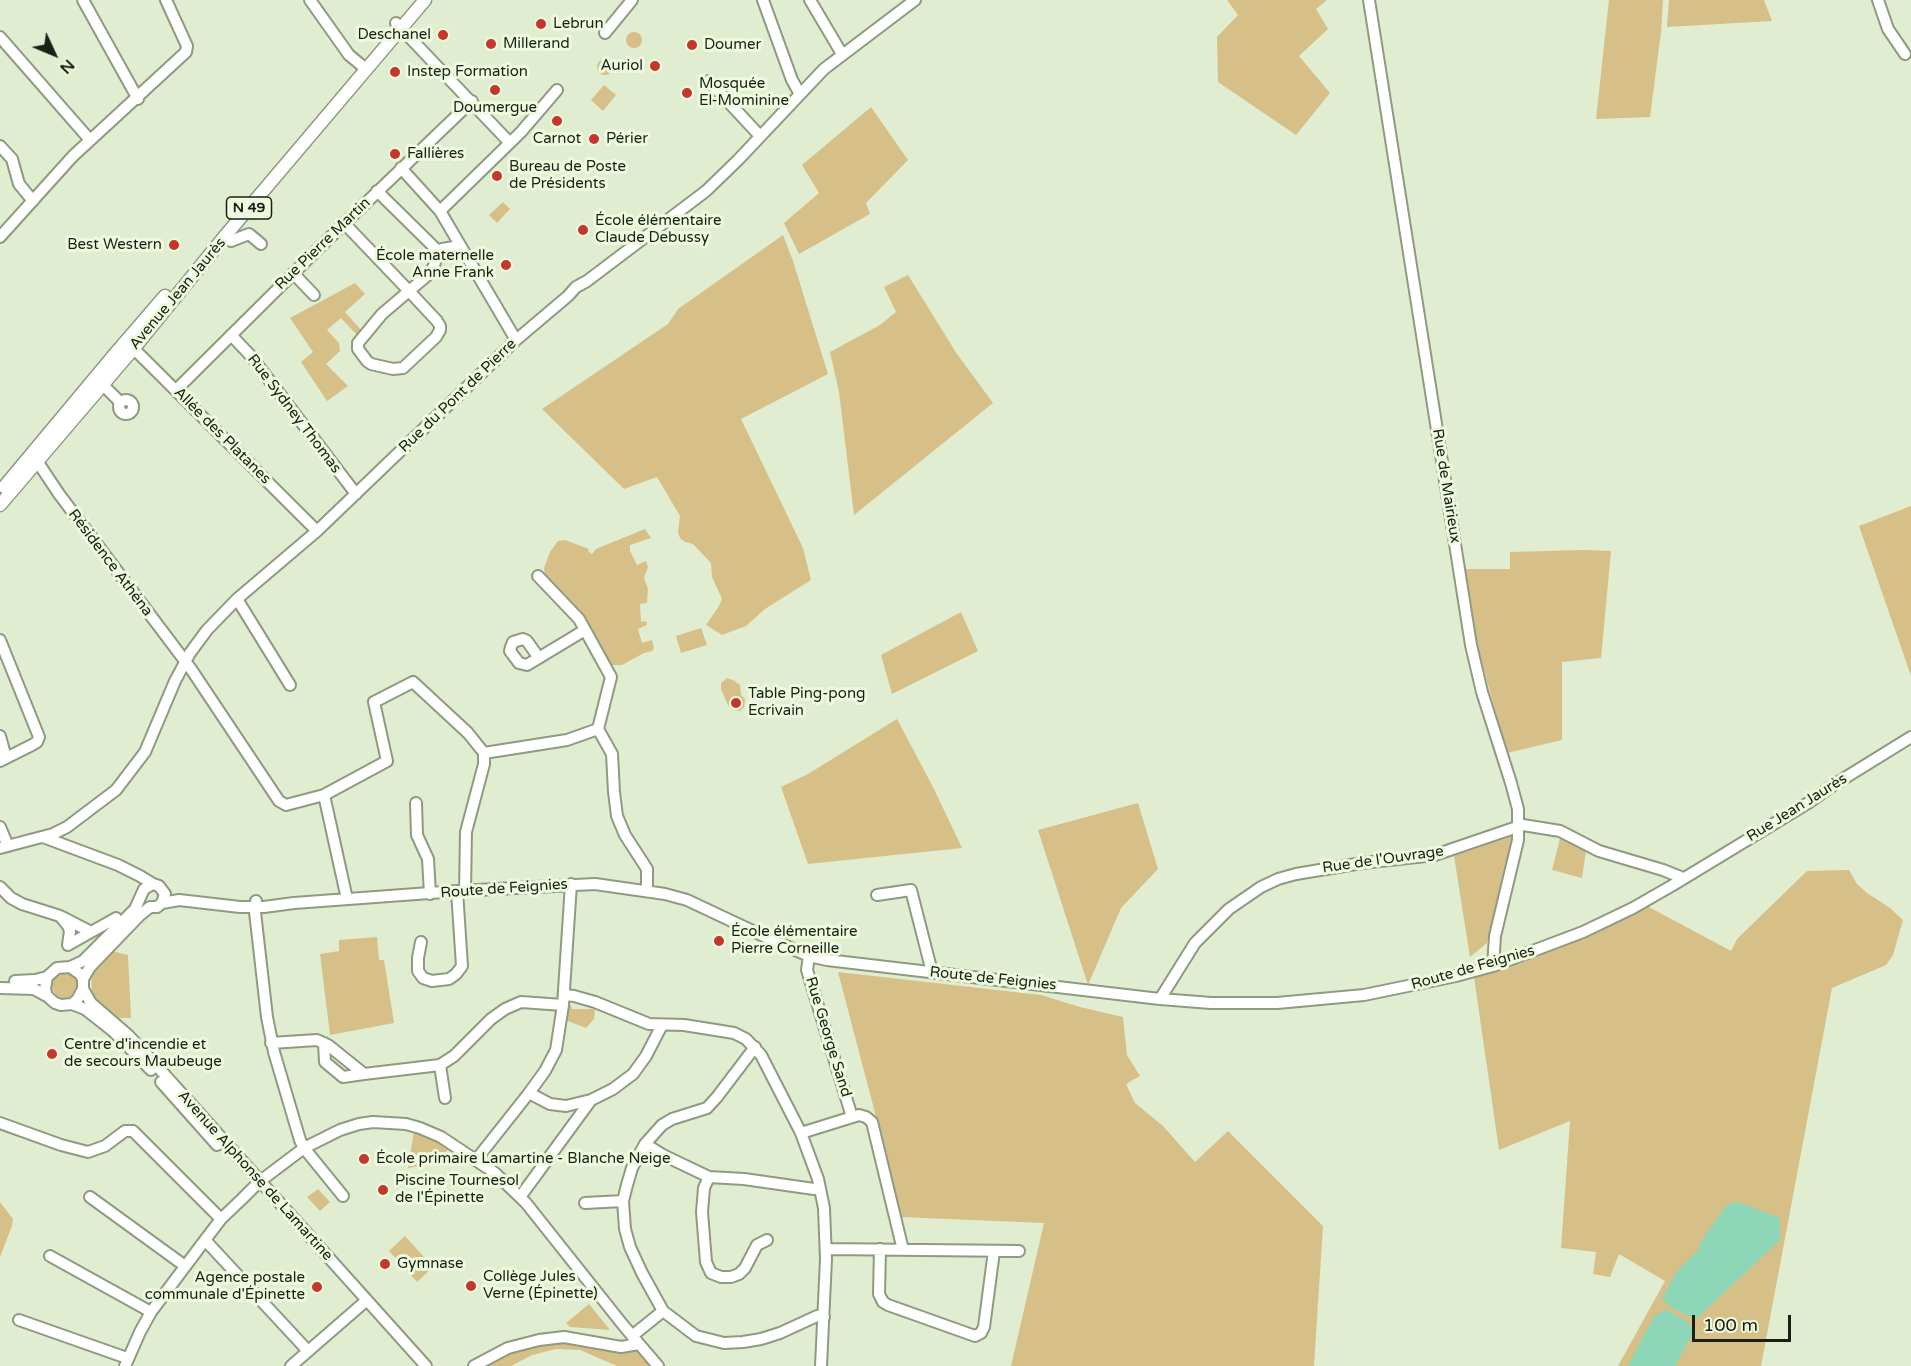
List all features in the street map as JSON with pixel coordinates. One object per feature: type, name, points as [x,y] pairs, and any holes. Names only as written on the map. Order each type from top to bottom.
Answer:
[{"type":"main road","name":"Avenue Jean Jaurès","points":[[398,26],[416,0]]},
{"type":"main road","name":"Avenue Jean Jaurès","points":[[0,505],[102,384],[130,345],[283,159],[398,26],[425,0]]},
{"type":"main road","name":"Avenue Jean Jaurès","points":[[0,493],[225,236],[363,67]]},
{"type":"street","points":[[83,0],[138,99]]},
{"type":"street","points":[[0,237],[90,140],[138,99],[186,52],[187,46],[166,0]]},
{"type":"street","points":[[310,0],[349,55],[363,67]]},
{"type":"street","points":[[604,33],[632,0]]},
{"type":"street","points":[[763,0],[792,80],[800,94]]},
{"type":"street","name":"Rue de Mairieux","points":[[1369,0],[1471,645],[1482,692],[1515,796],[1519,826],[1518,840],[1495,936],[1493,966]]},
{"type":"street","points":[[1878,0],[1888,30],[1905,54]]},
{"type":"street","name":"Rue du Pont de Pierre","points":[[57,840],[67,827],[116,790],[136,766],[152,739],[175,681],[185,663],[207,630],[237,599],[317,531],[516,340],[576,287],[706,191],[824,69],[913,1]]},
{"type":"street","points":[[816,2],[842,54]]},
{"type":"street","points":[[398,26],[472,100],[510,142]]},
{"type":"street","points":[[0,37],[90,140]]},
{"type":"street","points":[[710,81],[760,136]]},
{"type":"street","points":[[440,211],[521,132],[557,90]]},
{"type":"street","name":"Rue Pierre Martin","points":[[176,390],[472,100]]},
{"type":"street","points":[[0,146],[12,159],[20,184],[33,201]]},
{"type":"street","points":[[401,168],[440,211],[516,340]]},
{"type":"street","points":[[377,191],[438,251]]},
{"type":"street","points":[[344,223],[409,291],[437,321],[440,326],[436,337],[403,368],[393,369],[371,364],[362,356],[358,343],[381,314],[409,291],[429,274],[438,251]]},
{"type":"street","points":[[225,236],[231,241],[249,234],[261,244]]},
{"type":"street","points":[[438,251],[460,246]]},
{"type":"street","points":[[293,273],[314,295]]},
{"type":"street","name":"Rue Sydney Thomas","points":[[231,335],[250,355],[356,494]]},
{"type":"street","name":"Allée des Platanes","points":[[130,345],[317,531]]},
{"type":"street","points":[[102,384],[120,402]]},
{"type":"street","name":"Résidence Athéna","points":[[38,461],[59,495],[191,669],[279,801],[286,805],[324,795],[387,760],[374,702],[413,681],[468,733],[484,753]]},
{"type":"street","points":[[538,576],[572,611],[611,677],[598,729],[612,754],[617,816],[625,835],[647,869],[647,891]]},
{"type":"street","points":[[237,599],[290,685]]},
{"type":"street","points":[[538,658],[585,630]]},
{"type":"street","points":[[0,640],[39,737],[37,742],[3,760],[0,736]]},
{"type":"street","points":[[421,942],[418,971],[423,978],[432,981],[449,979],[462,966],[461,891],[466,832],[484,764],[484,753],[567,740],[598,729]]},
{"type":"street","name":"Rue Jean Jaurès","points":[[1683,878],[1808,803],[1911,737]]},
{"type":"street","points":[[324,795],[347,899]]},
{"type":"street","points":[[416,803],[417,835],[428,859],[430,894]]},
{"type":"street","name":"Rue de l'Ouvrage","points":[[1160,999],[1195,943],[1215,922],[1239,901],[1269,882],[1296,874],[1362,863],[1435,855],[1519,826],[1533,825],[1560,831],[1599,851],[1683,878]]},
{"type":"street","points":[[0,827],[4,847],[57,840],[132,872],[146,890],[144,903],[150,907],[157,907],[165,897],[164,891],[159,886],[146,890],[135,909],[83,961],[70,967],[57,968],[47,977],[34,980],[0,981]]},
{"type":"street","name":"Route de Feignies","points":[[162,903],[179,900],[256,904],[294,903],[595,884],[647,891],[687,900],[809,956],[827,960],[1160,999],[1245,1004],[1334,999],[1403,988],[1493,966],[1582,932],[1633,908],[1683,878]]},
{"type":"street","points":[[476,1160],[545,1071],[556,1050],[564,1000],[571,884]]},
{"type":"street","points":[[0,888],[22,904],[60,916],[91,932]]},
{"type":"street","points":[[877,895],[911,890],[932,972]]},
{"type":"street","name":"Route de Feignies","points":[[164,891],[256,904]]},
{"type":"street","points":[[256,904],[271,1043],[300,1140],[343,1196]]},
{"type":"street","points":[[0,988],[34,989],[55,1003],[72,1004],[81,995],[90,967],[150,907]]},
{"type":"street","points":[[60,916],[70,931],[68,945],[116,918]]},
{"type":"street","name":"Rue George Sand","points":[[809,956],[807,970],[852,1117]]},
{"type":"street","points":[[70,967],[75,970],[83,984]]},
{"type":"street","points":[[47,977],[45,983],[47,996]]},
{"type":"street","name":"Avenue Alphonse de Lamartine","points":[[83,984],[90,1002],[128,1035],[257,1185]]},
{"type":"street","points":[[271,1043],[317,1040],[364,1074],[440,1065],[454,1056],[504,1009],[521,1002],[564,1000],[574,996],[649,1024],[684,1025],[729,1032],[746,1039],[765,1063],[801,1133],[820,1188],[824,1208],[826,1249],[821,1366]]},
{"type":"street","name":"Avenue Alphonse de Lamartine","points":[[72,1004],[85,1009],[122,1040],[364,1303],[417,1366]]},
{"type":"street","points":[[529,1093],[550,1104],[566,1106],[591,1100],[613,1089],[633,1074],[646,1056],[662,1025]]},
{"type":"street","points":[[754,1047],[712,1103],[706,1108],[672,1119],[662,1125],[645,1144],[632,1168],[623,1201],[625,1229],[630,1246],[663,1311],[696,1336],[724,1343],[761,1339],[817,1316],[824,1317]]},
{"type":"street","points":[[440,1065],[445,1098]]},
{"type":"street","points":[[520,1197],[591,1100]]},
{"type":"street","name":"Rue George Sand","points":[[801,1133],[859,1115],[872,1122],[903,1250]]},
{"type":"street","points":[[0,1122],[88,1152],[105,1146],[125,1131],[133,1131],[221,1219]]},
{"type":"street","points":[[19,1320],[126,1362],[152,1312],[185,1266],[221,1219],[257,1185],[304,1148],[340,1130],[359,1124],[406,1124],[441,1137],[495,1173],[520,1197],[631,1338],[658,1366]]},
{"type":"street","points":[[645,1144],[709,1177],[820,1188]]},
{"type":"street","points":[[709,1177],[704,1188],[702,1212],[706,1262],[711,1273],[721,1277],[739,1274],[745,1268],[757,1245],[766,1240]]},
{"type":"street","points":[[90,1197],[185,1266]]},
{"type":"street","points":[[585,1203],[623,1201]]},
{"type":"street","points":[[205,1240],[308,1352]]},
{"type":"street","points":[[826,1249],[1019,1251]]},
{"type":"street","points":[[880,1249],[879,1294],[883,1302],[975,1336],[981,1334],[984,1327],[994,1251]]},
{"type":"street","points":[[50,1256],[152,1312]]},
{"type":"street","points":[[291,1366],[364,1303]]},
{"type":"street","name":"Avenue Alphonse de Lamartine","points":[[364,1303],[426,1366]]},
{"type":"street","points":[[474,1366],[508,1348],[539,1340],[572,1338],[615,1347],[631,1338],[663,1311]]},
{"type":"shaded area","points":[[1227,0],[1327,0],[1316,9],[1328,29],[1299,56],[1330,93],[1296,135],[1218,82],[1217,37],[1238,15]]},
{"type":"shaded area","points":[[1609,0],[1663,0],[1650,117],[1596,119]]},
{"type":"shaded area","points":[[1669,0],[1764,0],[1772,21],[1667,27]]},
{"type":"shaded area","points":[[631,32],[637,32],[642,40],[640,46],[631,48],[626,43],[626,37]]},
{"type":"shaded area","points":[[605,59],[611,61],[613,67],[611,73],[605,75],[599,73],[597,67],[599,61]]},
{"type":"shaded area","points":[[604,85],[616,95],[603,111],[591,100]]},
{"type":"shaded area","points":[[871,107],[908,160],[866,203],[870,214],[799,254],[784,223],[819,193],[802,165]]},
{"type":"shaded area","points":[[503,202],[510,209],[497,223],[489,215]]},
{"type":"shaded area","points":[[783,235],[828,374],[741,419],[803,548],[811,580],[765,609],[746,626],[722,635],[706,625],[722,599],[712,577],[711,563],[693,544],[680,538],[678,532],[680,516],[657,477],[624,489],[542,409],[668,324],[678,309]]},
{"type":"shaded area","points":[[908,275],[957,354],[993,403],[854,515],[839,392],[830,352],[880,325],[896,312],[884,287]]},
{"type":"shaded area","points":[[355,283],[365,294],[345,312],[362,331],[357,335],[341,318],[327,330],[339,343],[340,351],[326,364],[348,386],[327,401],[301,362],[313,352],[290,318]]},
{"type":"shaded area","points":[[1911,506],[1911,676],[1859,526]]},
{"type":"shaded area","points":[[645,529],[651,538],[630,545],[630,551],[637,565],[646,561],[648,567],[644,578],[648,589],[647,603],[640,604],[641,622],[646,621],[647,625],[638,629],[642,643],[652,640],[654,648],[622,665],[609,664],[545,576],[544,568],[550,552],[558,541],[565,540],[589,549],[588,551],[592,554],[596,549]]},
{"type":"shaded area","points":[[1611,551],[1601,658],[1562,662],[1562,740],[1507,753],[1474,634],[1463,569],[1510,569],[1510,552]]},
{"type":"shaded area","points":[[961,612],[978,651],[892,694],[881,655]]},
{"type":"shaded area","points":[[701,628],[707,645],[681,653],[676,636]]},
{"type":"shaded area","points":[[727,678],[740,685],[741,695],[745,699],[744,707],[740,711],[728,705],[721,689],[721,683]]},
{"type":"shaded area","points":[[897,719],[962,848],[808,864],[781,787],[808,774]]},
{"type":"shaded area","points":[[1138,803],[1158,869],[1121,908],[1088,985],[1038,830]]},
{"type":"shaded area","points":[[1561,835],[1586,851],[1582,878],[1552,870]]},
{"type":"shaded area","points":[[1513,836],[1487,943],[1470,957],[1454,856]]},
{"type":"shaded area","points":[[1849,870],[1857,884],[1903,920],[1893,955],[1886,965],[1832,988],[1761,1366],[1618,1366],[1665,1281],[1619,1254],[1610,1277],[1593,1274],[1596,1252],[1561,1248],[1570,1121],[1499,1150],[1474,977],[1589,936],[1647,906],[1731,951],[1737,939],[1807,871]]},
{"type":"shaded area","points":[[377,937],[379,960],[384,960],[394,1023],[330,1035],[320,954],[339,951],[339,940]]},
{"type":"shaded area","points":[[112,951],[128,955],[131,1018],[119,1018],[92,994],[91,975]]},
{"type":"shaded area","points":[[65,972],[74,976],[78,985],[74,994],[65,998],[56,994],[52,985],[56,976]]},
{"type":"shaded area","points":[[838,972],[1041,995],[1123,1017],[1127,1055],[1140,1076],[1126,1084],[1135,1103],[1163,1126],[1195,1162],[1228,1131],[1323,1226],[1314,1366],[1011,1366],[1044,1223],[900,1217]]},
{"type":"shaded area","points":[[571,1005],[572,1009],[595,1009],[594,1019],[586,1028],[565,1020],[567,1008]]},
{"type":"shaded area","points":[[414,1131],[449,1149],[429,1164],[408,1168]]},
{"type":"shaded area","points":[[318,1189],[330,1202],[320,1211],[307,1197]]},
{"type":"shaded area","points":[[0,1202],[13,1219],[0,1257]]},
{"type":"shaded area","points":[[1732,1202],[1741,1203],[1780,1218],[1780,1240],[1696,1319],[1673,1309],[1662,1299],[1676,1272],[1699,1249],[1700,1243],[1725,1207]]},
{"type":"shaded area","points":[[405,1236],[433,1267],[417,1282],[389,1251]]},
{"type":"shaded area","points":[[589,1304],[610,1330],[570,1327],[566,1323]]},
{"type":"shaded area","points":[[1666,1310],[1687,1321],[1694,1331],[1675,1366],[1628,1366],[1654,1316]]},
{"type":"shaded area","points":[[547,1340],[638,1347],[653,1366],[617,1366],[580,1350],[556,1349],[532,1355],[511,1366],[477,1366],[501,1353]]},
{"type":"place","name":"Lebrun","points":[[541,24]]},
{"type":"place","name":"Deschanel","points":[[443,35]]},
{"type":"place","name":"Millerand","points":[[491,44]]},
{"type":"place","name":"Doumer","points":[[692,45]]},
{"type":"place","name":"Auriol","points":[[655,66]]},
{"type":"place","name":"Instep Formation","points":[[395,72]]},
{"type":"place","name":"Doumergue","points":[[495,90]]},
{"type":"place","name":"Mosquée El-Mominine","points":[[687,93]]},
{"type":"place","name":"Carnot","points":[[557,121]]},
{"type":"place","name":"Périer","points":[[594,139]]},
{"type":"place","name":"Fallières","points":[[395,154]]},
{"type":"place","name":"Bureau de Poste de Présidents","points":[[497,176]]},
{"type":"place","name":"École élémentaire Claude Debussy","points":[[583,230]]},
{"type":"place","name":"Best Western","points":[[174,245]]},
{"type":"place","name":"École maternelle Anne Frank","points":[[506,265]]},
{"type":"place","name":"Table Ping-pong Ecrivain","points":[[736,703]]},
{"type":"place","name":"École élémentaire Pierre Corneille","points":[[719,941]]},
{"type":"place","name":"Centre d'incendie et de secours Maubeuge","points":[[52,1054]]},
{"type":"place","name":"École primaire Lamartine - Blanche Neige","points":[[364,1159]]},
{"type":"place","name":"Piscine Tournesol de l'Épinette","points":[[383,1190]]},
{"type":"place","name":"Gymnase","points":[[385,1264]]},
{"type":"place","name":"Collège Jules Verne (Épinette)","points":[[471,1286]]},
{"type":"place","name":"Agence postale communale d'Épinette","points":[[317,1287]]}]
